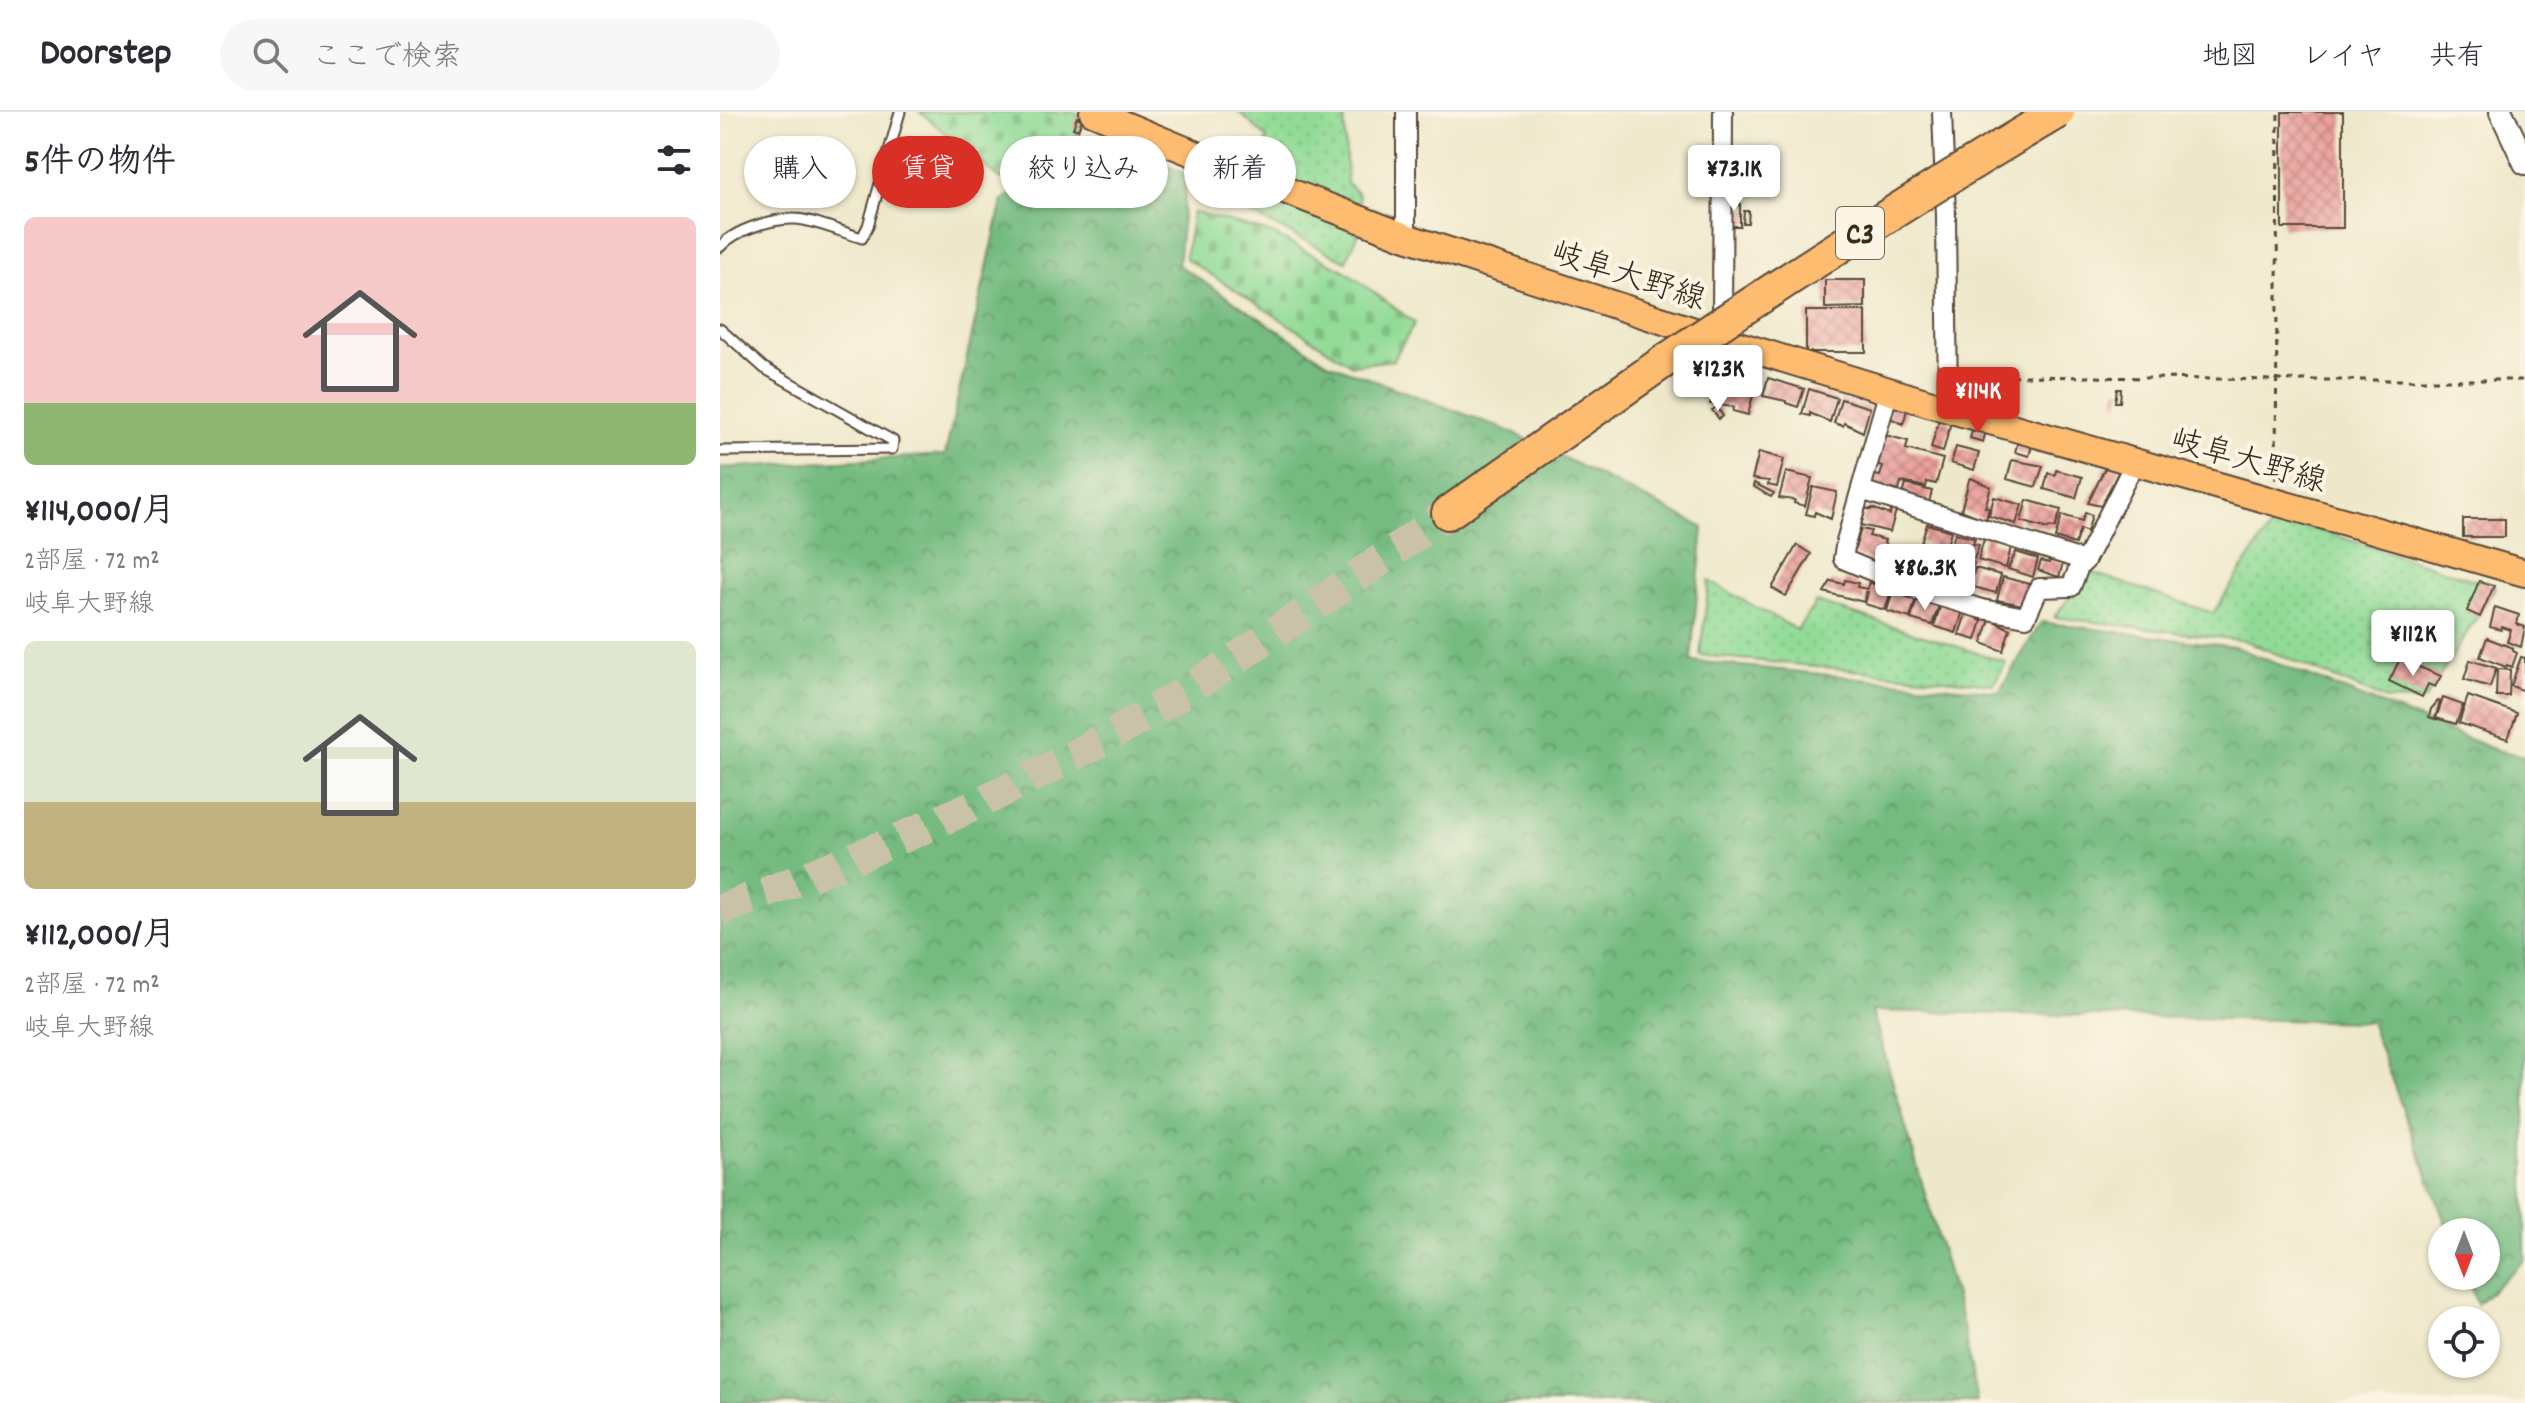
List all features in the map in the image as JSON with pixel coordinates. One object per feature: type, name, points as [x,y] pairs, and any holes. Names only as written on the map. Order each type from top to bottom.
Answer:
[{"type":"highway","name":"C3","points":[[1448,513],[1666,360],[1855,236],[2058,112]]},
{"type":"main road","name":"岐阜大野線","points":[[1093,112],[1406,237],[1722,340],[1948,409],[2525,573]]},
{"type":"street","points":[[1406,112],[1406,237]]},
{"type":"street","points":[[1722,340],[1723,112]]},
{"type":"street","points":[[1942,112],[1948,409]]},
{"type":"street","points":[[2501,112],[2525,163]]},
{"type":"street","points":[[1889,390],[1843,559],[1917,590],[1982,609],[2026,617],[2039,588],[2071,587],[2135,462]]},
{"type":"street","points":[[1861,490],[2085,561]]},
{"type":"lane","points":[[720,247],[725,240],[760,224],[796,219],[862,238],[900,112]]},
{"type":"lane","points":[[720,329],[764,368],[893,441],[892,449],[720,451]]},
{"type":"path","points":[[2276,502],[2278,112]]},
{"type":"path","points":[[1949,375],[2525,380]]},
{"type":"green space","points":[[920,112],[1074,112],[1084,116],[1076,136],[1000,136],[1000,179],[984,166],[984,136],[949,136]]},
{"type":"green space","points":[[1239,112],[1344,112],[1347,183],[1359,195],[1360,210],[1296,185],[1296,136],[1265,136]]},
{"type":"green space","points":[[1168,167],[1184,173],[1178,265],[1328,363],[1512,432],[1703,527],[1691,661],[1999,692],[2041,622],[2235,647],[2496,750],[2525,756],[2525,1260],[2500,1283],[2500,1218],[2444,1218],[2370,1022],[1872,1011],[1961,1317],[1978,1403],[720,1403],[720,468],[945,455],[1000,208],[1168,208]]},
{"type":"green space","points":[[1239,208],[1296,208],[1359,233],[1346,261]]},
{"type":"green space","points":[[1193,212],[1270,233],[1344,270],[1415,323],[1393,360],[1352,365],[1185,258]]},
{"type":"green space","points":[[2275,520],[2325,532],[2496,587],[2424,701],[2387,700],[2246,641],[2054,617],[2090,572],[2213,613]]},
{"type":"green space","points":[[1709,581],[1797,630],[1816,602],[2006,662],[1994,684],[1700,655]]},
{"type":"green space","points":[[2472,1290],[2492,1290],[2477,1304]]},
{"type":"building","points":[[2282,112],[2343,112],[2343,228],[2282,228]]},
{"type":"building","points":[[1077,117],[1082,119],[1078,130],[1073,128]]},
{"type":"building","points":[[1770,172],[1771,189],[1751,190],[1751,173]]},
{"type":"building","points":[[1728,200],[1740,200],[1740,226],[1729,226]]},
{"type":"building","points":[[1744,211],[1749,211],[1748,223],[1743,223]]},
{"type":"building","points":[[1825,280],[1865,280],[1865,307],[1825,308]]},
{"type":"building","points":[[1806,311],[1866,311],[1866,352],[1806,352]]},
{"type":"building","points":[[1768,378],[1804,389],[1798,407],[1763,396]]},
{"type":"building","points":[[1715,385],[1753,395],[1748,415],[1733,411],[1734,407],[1710,404]]},
{"type":"building","points":[[1809,389],[1837,398],[1830,422],[1810,413],[1810,416],[1802,414]]},
{"type":"building","points":[[2117,389],[2121,389],[2120,402],[2115,402]]},
{"type":"building","points":[[1841,399],[1870,408],[1863,432],[1844,423],[1843,426],[1834,423]]},
{"type":"building","points":[[1891,406],[1907,410],[1903,424],[1888,417]]},
{"type":"building","points":[[1717,407],[1723,416],[1719,419],[1712,410]]},
{"type":"building","points":[[1939,419],[1951,422],[1943,452],[1931,448]]},
{"type":"building","points":[[1973,428],[1986,431],[1983,442],[1970,438]]},
{"type":"building","points":[[1885,435],[1908,441],[1906,449],[1943,459],[1936,484],[1927,482],[1926,487],[1901,482],[1899,491],[1872,484],[1874,475],[1880,476],[1883,466],[1878,465]]},
{"type":"building","points":[[2018,441],[2032,446],[2029,456],[2015,452]]},
{"type":"building","points":[[1956,447],[1979,453],[1974,470],[1951,463]]},
{"type":"building","points":[[1759,452],[1784,459],[1777,487],[1768,485],[1769,481],[1752,479]]},
{"type":"building","points":[[2012,460],[2043,466],[2036,487],[2007,479]]},
{"type":"building","points":[[2106,466],[2120,469],[2101,506],[2088,503]]},
{"type":"building","points":[[2056,470],[2082,477],[2076,498],[2044,489],[2048,473],[2055,475]]},
{"type":"building","points":[[1786,472],[1812,478],[1805,506],[1794,503],[1795,500],[1779,498]]},
{"type":"building","points":[[1971,478],[1991,487],[1985,507],[1989,508],[1986,520],[1961,510]]},
{"type":"building","points":[[1754,483],[1774,493],[1771,497],[1753,486]]},
{"type":"building","points":[[1906,484],[1932,491],[1929,502],[1903,495]]},
{"type":"building","points":[[1813,487],[1837,492],[1831,519],[1815,512],[1814,516],[1806,514]]},
{"type":"building","points":[[1994,497],[2022,505],[2016,524],[1989,516]]},
{"type":"building","points":[[2027,500],[2061,510],[2055,528],[2021,521]]},
{"type":"building","points":[[1892,506],[1897,507],[1890,532],[1861,525],[1866,508],[1890,515]]},
{"type":"building","points":[[2085,513],[2092,515],[2087,532],[2080,529],[2075,544],[2055,538],[2062,515],[2082,521]]},
{"type":"building","points":[[2463,519],[2505,519],[2505,537],[2463,537]]},
{"type":"building","points":[[1927,524],[1951,531],[1946,550],[1921,542]]},
{"type":"building","points":[[1861,529],[1871,531],[1869,536],[1885,540],[1881,563],[1853,555]]},
{"type":"building","points":[[1986,532],[1993,533],[1991,541],[2011,547],[2006,568],[1978,560]]},
{"type":"building","points":[[1955,533],[1975,539],[1973,544],[1979,545],[1974,559],[1950,551]]},
{"type":"building","points":[[1797,545],[1811,554],[1786,596],[1772,588]]},
{"type":"building","points":[[2016,552],[2038,559],[2033,577],[2008,569]]},
{"type":"building","points":[[1940,553],[1946,554],[1943,565],[1936,563],[1935,566],[1939,567],[1935,579],[1912,575],[1918,555],[1938,558]]},
{"type":"building","points":[[1947,555],[1974,563],[1965,592],[1959,591],[1961,586],[1940,580]]},
{"type":"building","points":[[2051,559],[2063,563],[2059,577],[2038,570],[2041,561],[2049,563]]},
{"type":"building","points":[[1975,568],[2001,575],[1996,593],[1970,586]]},
{"type":"building","points":[[2003,577],[2029,584],[2023,605],[1997,600]]},
{"type":"building","points":[[1845,580],[1858,583],[1857,587],[1867,589],[1869,582],[1891,591],[1885,610],[1865,604],[1868,592],[1865,592],[1864,602],[1824,592],[1831,581],[1844,584]]},
{"type":"building","points":[[2479,581],[2494,586],[2480,617],[2467,611]]},
{"type":"building","points":[[1893,590],[1916,598],[1910,618],[1887,611]]},
{"type":"building","points":[[1917,598],[1939,605],[1932,625],[1911,619]]},
{"type":"building","points":[[1941,604],[1963,611],[1956,633],[1934,626]]},
{"type":"building","points":[[2495,607],[2519,615],[2517,624],[2525,627],[2521,647],[2507,642],[2511,630],[2490,627]]},
{"type":"building","points":[[1966,613],[1981,615],[1976,640],[1959,635]]},
{"type":"building","points":[[1990,619],[2010,629],[2003,651],[1982,643]]},
{"type":"building","points":[[2487,638],[2513,648],[2517,653],[2512,667],[2480,657]]},
{"type":"building","points":[[2521,657],[2525,658],[2525,691],[2511,686]]},
{"type":"building","points":[[2400,659],[2441,676],[2435,687],[2428,684],[2422,697],[2389,681]]},
{"type":"building","points":[[2470,660],[2496,668],[2490,687],[2464,679]]},
{"type":"building","points":[[2497,669],[2510,670],[2509,696],[2496,696]]},
{"type":"building","points":[[2468,696],[2517,713],[2508,739],[2459,723]]},
{"type":"building","points":[[2443,698],[2463,705],[2456,724],[2436,718]]},
{"type":"building","points":[[2438,701],[2435,719],[2429,717],[2431,709]]},
{"type":"tunnel","points":[[720,910],[837,865],[953,815],[1122,729],[1211,675],[1448,513]]}]
